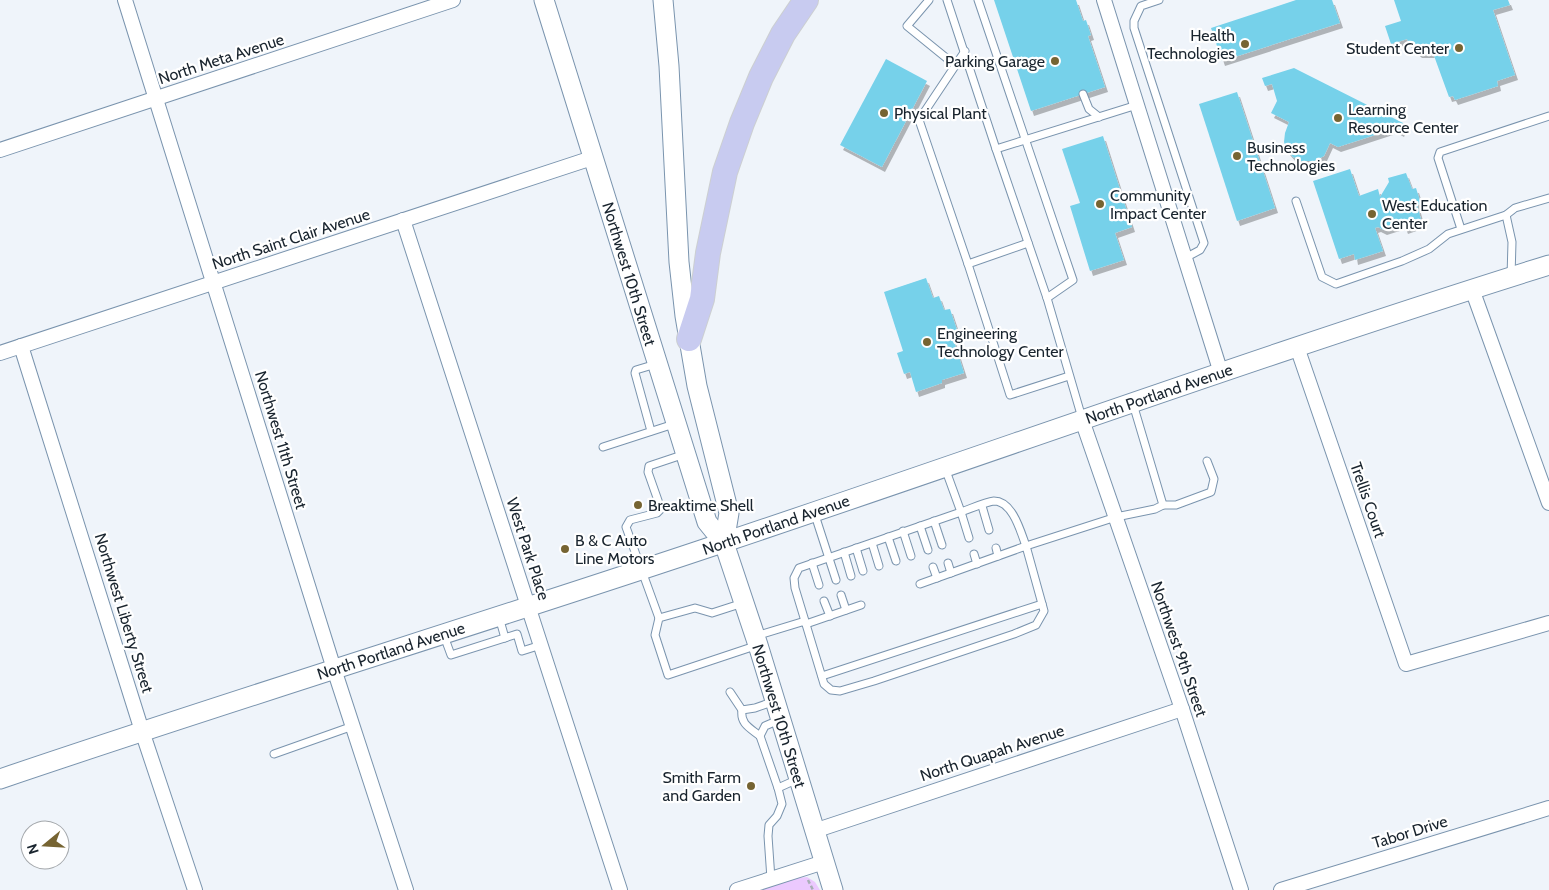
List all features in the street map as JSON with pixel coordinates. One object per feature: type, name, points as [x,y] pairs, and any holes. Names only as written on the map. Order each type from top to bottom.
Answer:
[{"type":"highway","points":[[689,339],[702,299],[708,253],[725,172],[739,131],[761,77],[784,34],[806,0]]},
{"type":"main road","name":"Northwest 10th Street","points":[[544,0],[707,522],[724,543],[757,641],[833,890]]},
{"type":"main road","name":"Northwest 10th Street","points":[[664,6],[679,262],[689,339],[702,410],[729,513],[724,543]]},
{"type":"main road","name":"North Portland Avenue","points":[[0,779],[142,731],[724,543],[1082,420],[1549,264]]},
{"type":"street","name":"Northwest 11th Street","points":[[125,0],[334,669],[406,890]]},
{"type":"street","name":"North Meta Avenue","points":[[0,150],[453,0]]},
{"type":"street","points":[[1104,0],[1221,373]]},
{"type":"street","name":"North Saint Clair Avenue","points":[[0,353],[592,158]]},
{"type":"street","name":"West Park Place","points":[[403,220],[620,890]]},
{"type":"street","points":[[1472,289],[1548,498]]},
{"type":"street","name":"Northwest Liberty Street","points":[[21,346],[142,731],[195,890]]},
{"type":"street","name":"Trellis Court","points":[[1297,348],[1406,664],[1549,623]]},
{"type":"street","name":"Northwest 9th Street","points":[[1082,420],[1182,709],[1241,890]]},
{"type":"street","name":"North Quapah Avenue","points":[[814,831],[1182,709]]},
{"type":"street","name":"Tabor Drive","points":[[1281,890],[1549,808]]},
{"type":"street","points":[[736,890],[824,862]]},
{"type":"lane","points":[[929,0],[907,26],[955,65]]},
{"type":"lane","points":[[947,0],[1046,298],[1082,420]]},
{"type":"lane","points":[[978,0],[1073,280],[1046,298]]},
{"type":"lane","points":[[1159,0],[1140,3],[1134,21],[1135,34],[1204,243],[1200,250],[1186,258]]},
{"type":"lane","points":[[965,51],[919,120],[1010,395],[1069,376]]},
{"type":"lane","points":[[1083,94],[1089,109],[1099,117]]},
{"type":"lane","points":[[996,149],[1137,105]]},
{"type":"lane","points":[[1461,230],[1438,158],[1440,152],[1549,116]]},
{"type":"lane","points":[[1296,201],[1322,277],[1336,284],[1402,261],[1429,249],[1448,234],[1506,215],[1515,208],[1549,198]]},
{"type":"lane","points":[[1506,215],[1512,242],[1511,277]]},
{"type":"lane","points":[[968,264],[1028,243]]},
{"type":"lane","points":[[651,431],[635,373],[636,370],[657,364]]},
{"type":"lane","points":[[1133,403],[1163,505]]},
{"type":"lane","points":[[603,447],[676,423]]},
{"type":"lane","points":[[685,454],[650,466],[648,472],[661,509],[656,513],[630,520],[626,527],[659,618],[655,636],[668,675],[806,622],[862,605]]},
{"type":"lane","points":[[920,584],[1026,546],[1116,517],[1156,509],[1163,505],[1176,505],[1211,492],[1214,479],[1207,461]]},
{"type":"lane","points":[[945,467],[969,538]]},
{"type":"lane","points":[[995,501],[1005,505],[1013,514],[1026,546],[1044,611],[1036,625],[874,681],[840,691],[830,690],[824,684],[795,588],[794,578],[799,568],[961,512],[995,501]]},
{"type":"lane","points":[[982,506],[990,530]]},
{"type":"lane","points":[[814,512],[836,580]]},
{"type":"lane","points":[[934,521],[942,545]]},
{"type":"lane","points":[[920,526],[928,550]]},
{"type":"lane","points":[[903,531],[910,556]]},
{"type":"lane","points":[[888,537],[896,561]]},
{"type":"lane","points":[[872,543],[879,566]]},
{"type":"lane","points":[[856,548],[863,571]]},
{"type":"lane","points":[[996,548],[998,556]]},
{"type":"lane","points":[[844,552],[851,576]]},
{"type":"lane","points":[[974,554],[978,564]]},
{"type":"lane","points":[[812,563],[819,585]]},
{"type":"lane","points":[[948,563],[951,573]]},
{"type":"lane","points":[[933,568],[937,578]]},
{"type":"lane","points":[[841,595],[846,610]]},
{"type":"lane","points":[[824,601],[830,616]]},
{"type":"lane","points":[[659,618],[695,608],[712,613],[744,603]]},
{"type":"lane","points":[[822,676],[1042,604]]},
{"type":"lane","points":[[499,616],[505,638]]},
{"type":"lane","points":[[444,634],[451,655],[517,634],[522,651],[541,645]]},
{"type":"lane","points":[[730,692],[742,710],[741,716],[744,723],[760,736],[782,804],[777,816],[769,825],[771,879]]},
{"type":"lane","points":[[742,710],[755,708],[778,710]]},
{"type":"lane","points":[[760,736],[765,726],[778,710]]},
{"type":"lane","points":[[274,754],[353,726]]},
{"type":"lane","points":[[778,788],[798,779]]},
{"type":"shaded area","points":[[807,877],[815,882],[820,890],[761,890],[797,878]]},
{"type":"building","name":"Parking Garage","points":[[994,0],[1076,0],[1083,21],[1086,20],[1091,35],[1088,36],[1105,87],[1031,111]]},
{"type":"building","name":"Health Technologies","points":[[1296,0],[1332,0],[1340,23],[1222,61],[1211,28]]},
{"type":"building","name":"Student Center","points":[[1394,0],[1508,0],[1510,5],[1493,10],[1515,75],[1497,81],[1498,86],[1455,100],[1453,96],[1449,97],[1433,53],[1419,53],[1410,45],[1407,39],[1391,44],[1385,26],[1401,21]]},
{"type":"building","name":"Physical Plant","points":[[886,59],[927,81],[882,167],[840,145]]},
{"type":"building","name":"Learning Resource Center","points":[[1294,68],[1405,124],[1401,132],[1389,125],[1390,130],[1338,147],[1330,143],[1324,156],[1314,161],[1301,161],[1293,157],[1287,150],[1284,142],[1289,122],[1271,113],[1277,101],[1272,84],[1265,86],[1262,78]]},
{"type":"building","name":"Business Technologies","points":[[1237,92],[1275,208],[1237,221],[1199,104]]},
{"type":"building","name":"Community Impact Center","points":[[1103,136],[1132,227],[1115,233],[1124,260],[1090,271],[1070,206],[1080,203],[1062,149]]},
{"type":"building","name":"West Education Center","points":[[1350,169],[1359,196],[1378,189],[1380,197],[1389,182],[1388,178],[1406,173],[1412,189],[1416,188],[1421,204],[1417,205],[1422,223],[1405,229],[1403,224],[1384,230],[1378,227],[1375,228],[1383,251],[1355,260],[1354,254],[1339,259],[1313,181]]},
{"type":"building","name":"Engineering Technology Center","points":[[926,278],[933,298],[939,296],[944,310],[950,309],[957,330],[951,332],[964,373],[942,380],[942,383],[916,392],[910,372],[904,374],[897,353],[903,351],[884,292]]},
{"type":"place","name":"Health Technologies","points":[[1245,44]]},
{"type":"place","name":"Student Center","points":[[1459,48]]},
{"type":"place","name":"Parking Garage","points":[[1055,61]]},
{"type":"place","name":"Physical Plant","points":[[884,113]]},
{"type":"place","name":"Learning Resource Center","points":[[1338,118]]},
{"type":"place","name":"Business Technologies","points":[[1237,156]]},
{"type":"place","name":"Community Impact Center","points":[[1100,204]]},
{"type":"place","name":"West Education Center","points":[[1372,214]]},
{"type":"place","name":"Engineering Technology Center","points":[[927,342]]},
{"type":"place","name":"Breaktime Shell","points":[[638,505]]},
{"type":"place","name":"B & C Auto Line Motors","points":[[565,549]]},
{"type":"place","name":"Smith Farm and Garden","points":[[751,786]]}]
